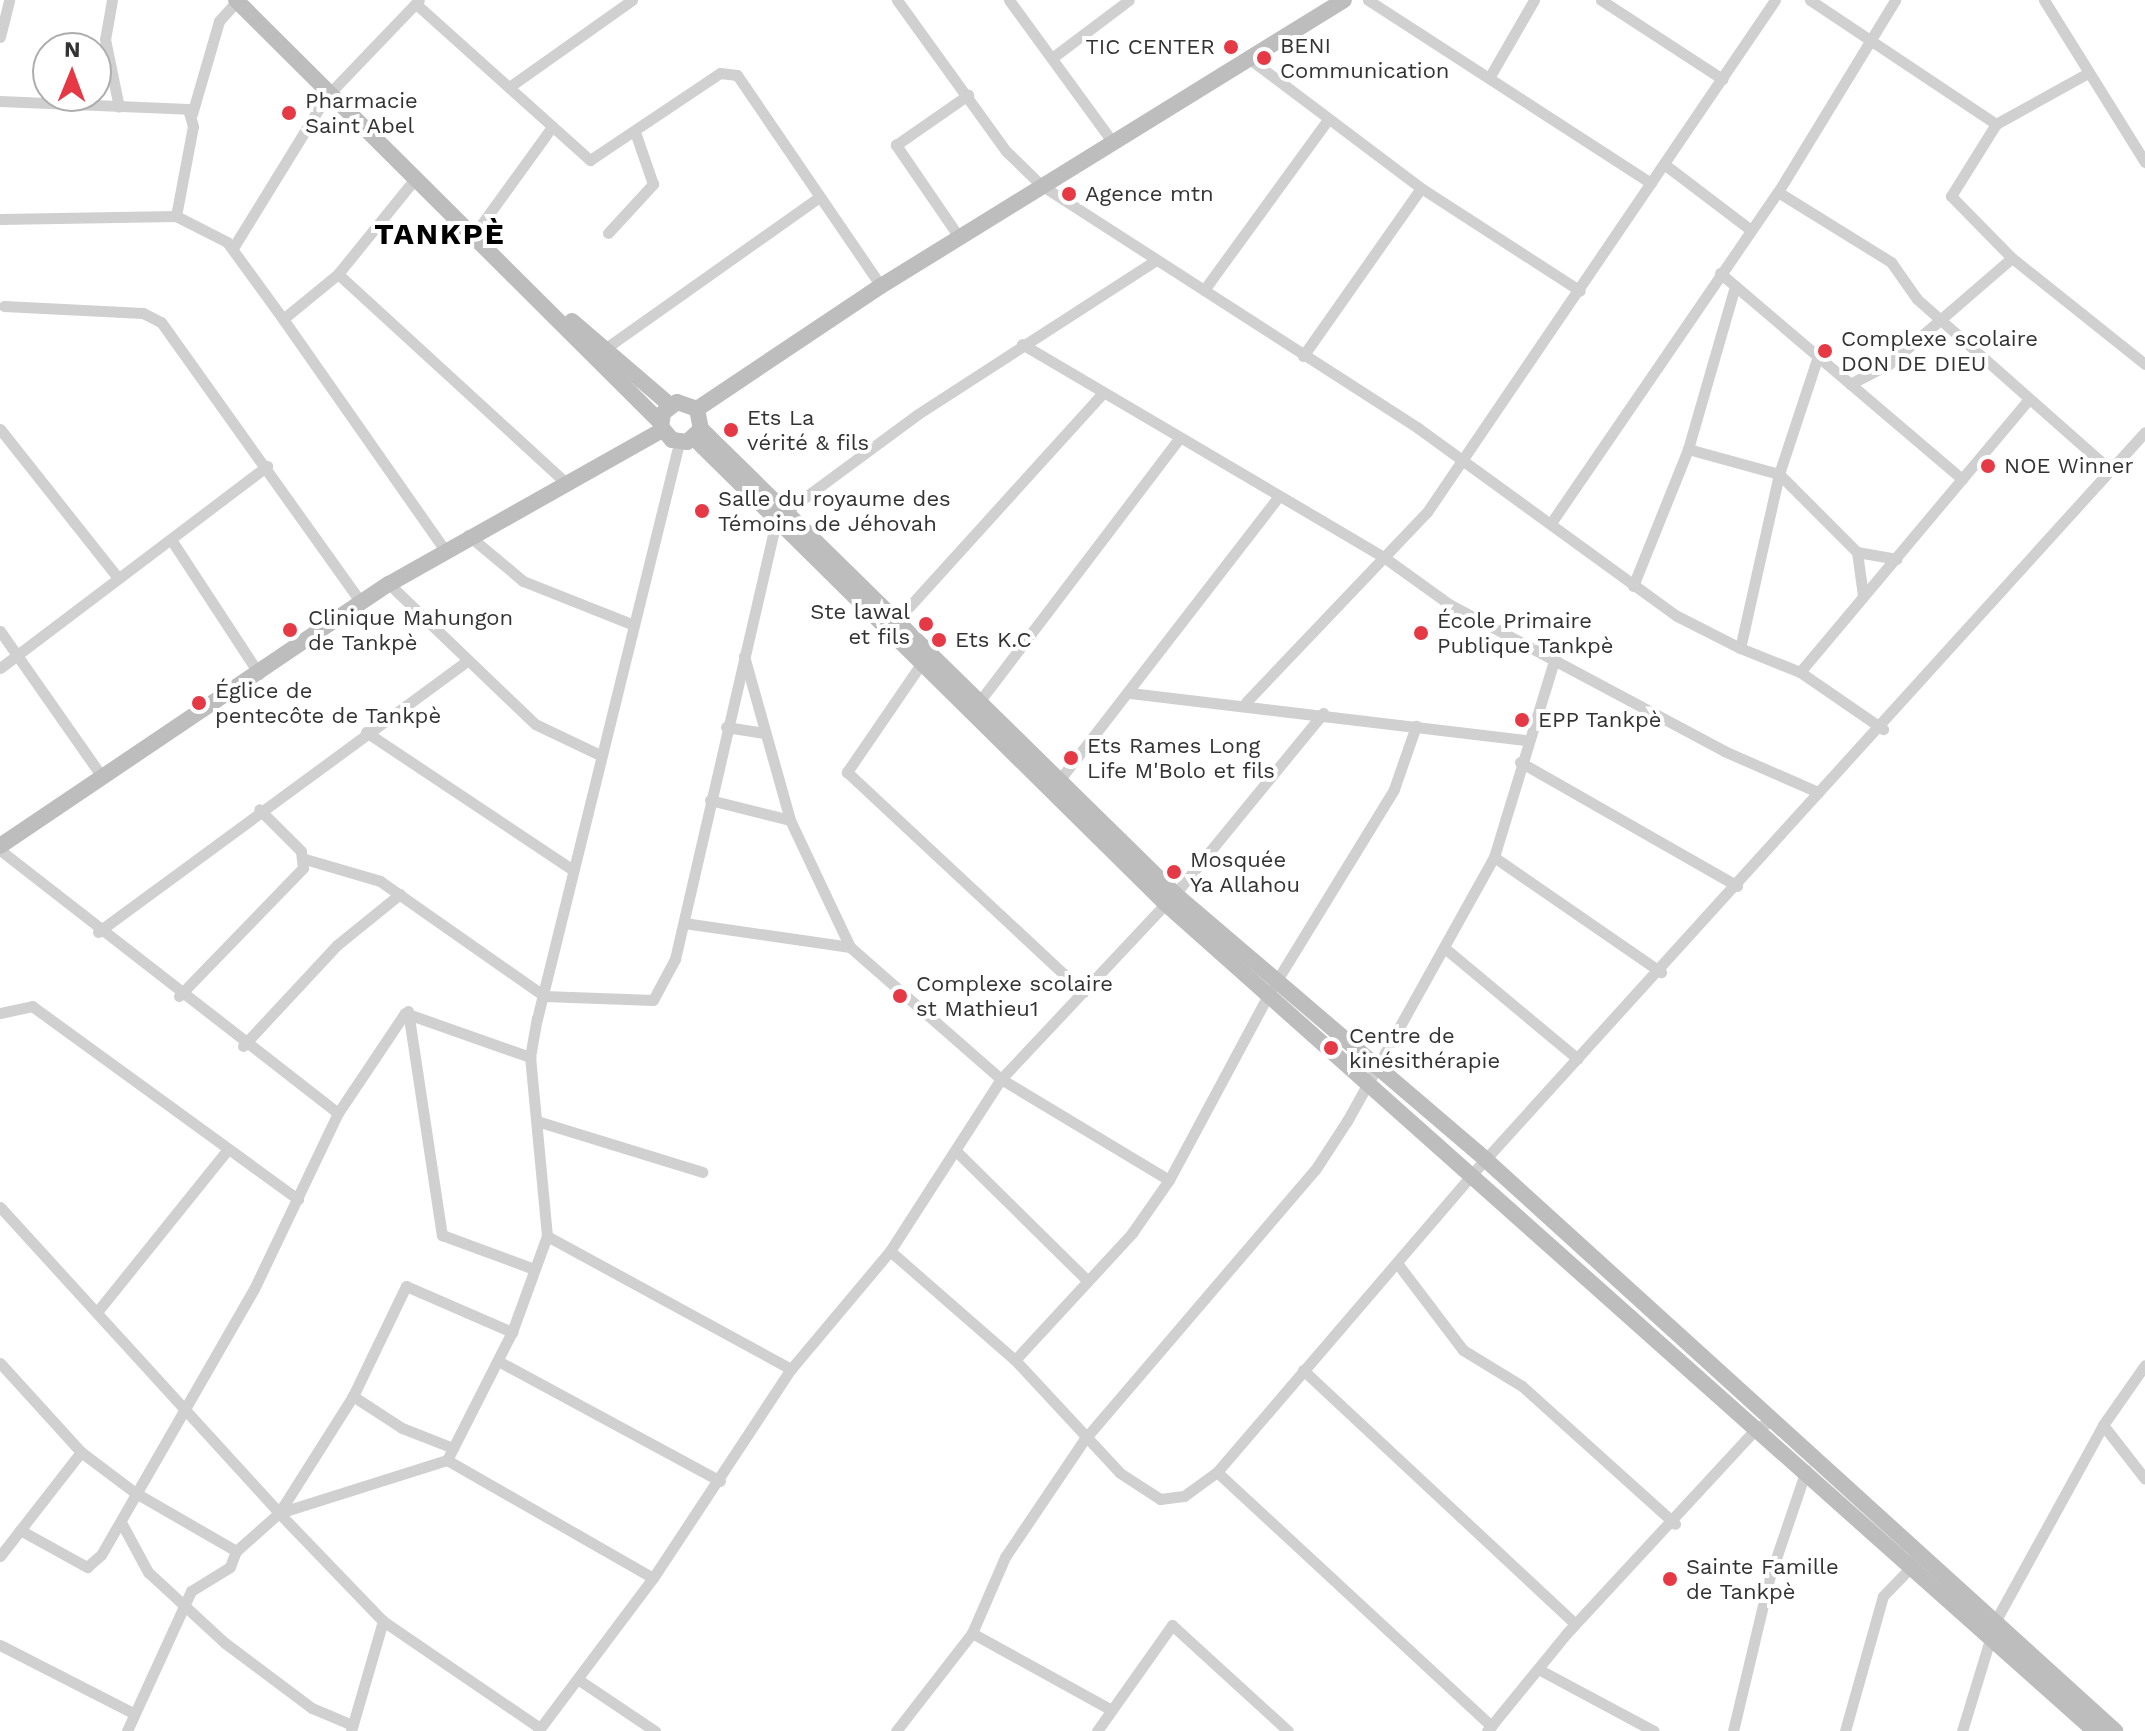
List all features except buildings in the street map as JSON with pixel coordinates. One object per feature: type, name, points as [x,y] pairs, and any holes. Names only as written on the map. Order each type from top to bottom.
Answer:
[{"type":"main road","points":[[520,281],[606,348],[670,405],[697,409],[881,286],[1111,140],[1344,0]]},
{"type":"main road","points":[[244,3],[326,97],[520,281],[661,427],[691,437],[782,514],[898,619],[977,705],[1171,899],[1371,1073],[1486,1160],[1775,1420],[1811,1464]]},
{"type":"main road","points":[[0,848],[389,584],[468,535],[661,427],[670,405]]},
{"type":"main road","points":[[691,437],[697,409]]},
{"type":"main road","points":[[782,514],[923,661],[1061,778],[1171,899]]},
{"type":"main road","points":[[1371,1073],[1473,1173],[1758,1427],[1811,1464],[1993,1626],[2094,1726],[2115,1731]]},
{"type":"street","points":[[0,37],[9,0]]},
{"type":"street","points":[[112,0],[105,39],[119,107]]},
{"type":"street","points":[[512,85],[632,0]]},
{"type":"street","points":[[897,0],[1041,185],[1462,460],[1633,586],[1740,648],[1800,672],[1883,729]]},
{"type":"street","points":[[1009,0],[1111,140]]},
{"type":"street","points":[[1052,58],[1129,0]]},
{"type":"street","points":[[1368,0],[1651,183]]},
{"type":"street","points":[[1489,78],[1534,0]]},
{"type":"street","points":[[1601,0],[1722,79]]},
{"type":"street","points":[[1246,702],[1385,558],[1462,460],[1580,291],[1775,0]]},
{"type":"street","points":[[1810,0],[1868,44],[1996,124]]},
{"type":"street","points":[[1551,523],[1748,228],[1778,192],[1895,0]]},
{"type":"street","points":[[2044,0],[2145,162]]},
{"type":"street","points":[[233,248],[326,97],[418,2],[512,85],[552,127],[590,160],[720,73],[737,75],[881,286]]},
{"type":"street","points":[[176,216],[192,114],[219,21],[244,3]]},
{"type":"street","points":[[1247,57],[1327,121],[1421,188],[1580,291]]},
{"type":"street","points":[[2088,73],[1996,124],[1951,196],[2012,258],[2145,364]]},
{"type":"street","points":[[959,237],[896,145],[968,95]]},
{"type":"street","points":[[0,101],[180,107],[192,114]]},
{"type":"street","points":[[1204,290],[1327,121]]},
{"type":"street","points":[[473,236],[552,127]]},
{"type":"street","points":[[608,233],[653,184],[635,132]]},
{"type":"street","points":[[1664,164],[1748,228]]},
{"type":"street","points":[[283,319],[338,274],[414,180]]},
{"type":"street","points":[[1303,356],[1421,188]]},
{"type":"street","points":[[1778,192],[1861,239],[2027,401],[2110,470]]},
{"type":"street","points":[[606,348],[819,197]]},
{"type":"street","points":[[0,219],[176,216],[233,248],[444,549]]},
{"type":"street","points":[[1850,384],[1943,320],[2012,258]]},
{"type":"street","points":[[259,809],[305,859],[363,873],[400,894],[544,996],[653,1000],[669,976],[684,923],[743,652],[782,514],[1022,344],[1156,260]]},
{"type":"street","points":[[1720,273],[1962,479]]},
{"type":"street","points":[[338,274],[565,482]]},
{"type":"street","points":[[1633,586],[1688,449],[1735,286]]},
{"type":"street","points":[[1,308],[152,316],[267,466],[361,602]]},
{"type":"street","points":[[1022,344],[1276,500],[1385,558],[1449,604],[1555,657],[1724,751],[1818,792]]},
{"type":"street","points":[[1740,648],[1779,474],[1818,356]]},
{"type":"street","points":[[898,619],[1103,393]]},
{"type":"street","points":[[1800,672],[2027,401]]},
{"type":"street","points":[[0,429],[118,578]]},
{"type":"street","points":[[890,1251],[1015,1360],[1084,1440],[1160,1499],[1184,1496],[1217,1472],[1473,1173],[1661,972],[1818,792],[1883,729],[2145,432]]},
{"type":"street","points":[[279,1513],[447,1460],[500,1362],[512,1332],[547,1236],[540,1122],[530,1057],[600,755],[634,625],[691,437]]},
{"type":"street","points":[[977,705],[1179,439]]},
{"type":"street","points":[[1688,449],[1779,474],[1857,552],[1896,559]]},
{"type":"street","points":[[0,668],[15,653],[172,541],[267,466]]},
{"type":"street","points":[[1061,778],[1130,693],[1276,500]]},
{"type":"street","points":[[468,535],[523,581],[634,625]]},
{"type":"street","points":[[172,541],[259,674]]},
{"type":"street","points":[[1857,552],[1863,596]]},
{"type":"street","points":[[389,584],[464,663],[535,724],[600,755]]},
{"type":"street","points":[[0,631],[103,778]]},
{"type":"street","points":[[743,652],[790,820],[850,947],[1001,1079],[1169,1180]]},
{"type":"street","points":[[896,1731],[972,1633],[1005,1557],[1084,1440],[1315,1170],[1447,950],[1494,857],[1525,740],[1555,657]]},
{"type":"street","points":[[923,661],[847,772],[1083,992]]},
{"type":"street","points":[[98,932],[259,809],[464,663]]},
{"type":"street","points":[[1130,693],[1246,702],[1525,740]]},
{"type":"street","points":[[0,1207],[190,1408],[279,1513],[383,1621],[539,1730],[653,1578],[720,1481],[791,1369],[890,1251],[1001,1079],[1171,899],[1323,713]]},
{"type":"street","points":[[1015,1360],[1132,1233],[1169,1180],[1272,989],[1394,789],[1416,726]]},
{"type":"street","points":[[726,727],[765,733]]},
{"type":"street","points":[[366,732],[573,870]]},
{"type":"street","points":[[1520,762],[1737,886]]},
{"type":"street","points":[[710,800],[790,820]]},
{"type":"street","points":[[0,848],[179,996],[338,1113]]},
{"type":"street","points":[[1494,857],[1661,972]]},
{"type":"street","points":[[179,996],[305,859]]},
{"type":"street","points":[[243,1046],[337,945],[400,894]]},
{"type":"street","points":[[684,923],[850,947]]},
{"type":"street","points":[[1447,950],[1578,1059]]},
{"type":"street","points":[[0,1013],[32,1006],[117,1062],[225,1153],[298,1199]]},
{"type":"street","points":[[408,1011],[530,1057]]},
{"type":"street","points":[[20,1530],[87,1567],[122,1524],[134,1492],[190,1408],[298,1199],[338,1113],[408,1011]]},
{"type":"street","points":[[408,1011],[442,1235],[534,1269]]},
{"type":"street","points":[[540,1122],[703,1172]]},
{"type":"street","points":[[956,1151],[1087,1280]]},
{"type":"street","points":[[97,1312],[225,1153]]},
{"type":"street","points":[[547,1236],[791,1369]]},
{"type":"street","points":[[1397,1263],[1463,1350],[1522,1386],[1675,1524]]},
{"type":"street","points":[[127,1731],[131,1712],[190,1607],[191,1591],[230,1567],[236,1551],[279,1513],[353,1396],[406,1286],[512,1332]]},
{"type":"street","points":[[500,1362],[720,1481]]},
{"type":"street","points":[[0,1363],[81,1452],[134,1492],[236,1551]]},
{"type":"street","points":[[1962,1731],[1993,1626],[2103,1425],[2145,1365]]},
{"type":"street","points":[[1303,1370],[1575,1624]]},
{"type":"street","points":[[353,1396],[402,1428],[453,1448]]},
{"type":"street","points":[[1217,1472],[1489,1729],[1575,1624],[1675,1524],[1758,1427],[1775,1420]]},
{"type":"street","points":[[2103,1425],[2145,1479]]},
{"type":"street","points":[[2,1549],[81,1452]]},
{"type":"street","points":[[447,1460],[653,1578]]},
{"type":"street","points":[[1733,1731],[1770,1576],[1811,1464]]},
{"type":"street","points":[[122,1524],[148,1572],[273,1682],[352,1728],[383,1621]]},
{"type":"street","points":[[1845,1731],[1883,1596],[1918,1561]]},
{"type":"street","points":[[1097,1731],[1108,1708],[1172,1625],[1288,1731]]},
{"type":"street","points":[[972,1633],[1108,1708]]},
{"type":"street","points":[[0,1645],[131,1712]]},
{"type":"street","points":[[1540,1670],[1654,1731]]},
{"type":"street","points":[[579,1680],[655,1731]]},
{"type":"place","name":"TIC CENTER","points":[[1231,47]]},
{"type":"place","name":"BENI Communication","points":[[1264,58]]},
{"type":"place","name":"Pharmacie Saint Abel","points":[[289,113]]},
{"type":"place","name":"Agence mtn","points":[[1069,194]]},
{"type":"place","name":"Complexe scolaire DON DE DIEU","points":[[1825,351]]},
{"type":"place","name":"Ets La vérité & fils","points":[[731,430]]},
{"type":"place","name":"NOE Winner","points":[[1988,466]]},
{"type":"place","name":"Salle du royaume des Témoins de Jéhovah","points":[[702,511]]},
{"type":"place","name":"Ste lawal et fils","points":[[926,624]]},
{"type":"place","name":"Clinique Mahungon de Tankpè","points":[[290,630]]},
{"type":"place","name":"École Primaire Publique Tankpè","points":[[1421,633]]},
{"type":"place","name":"Ets K.C","points":[[939,640]]},
{"type":"place","name":"Églice de pentecôte de Tankpè","points":[[199,703]]},
{"type":"place","name":"EPP Tankpè","points":[[1522,720]]},
{"type":"place","name":"Ets Rames Long Life M'Bolo et fils","points":[[1071,758]]},
{"type":"place","name":"Mosquée Ya Allahou","points":[[1174,872]]},
{"type":"place","name":"Complexe scolaire st Mathieu1","points":[[900,996]]},
{"type":"place","name":"Centre de kinésithérapie","points":[[1331,1048]]},
{"type":"place","name":"Sainte Famille de Tankpè","points":[[1670,1579]]},
{"type":"district","name":"TANKPÈ","points":[[440,234]]}]
